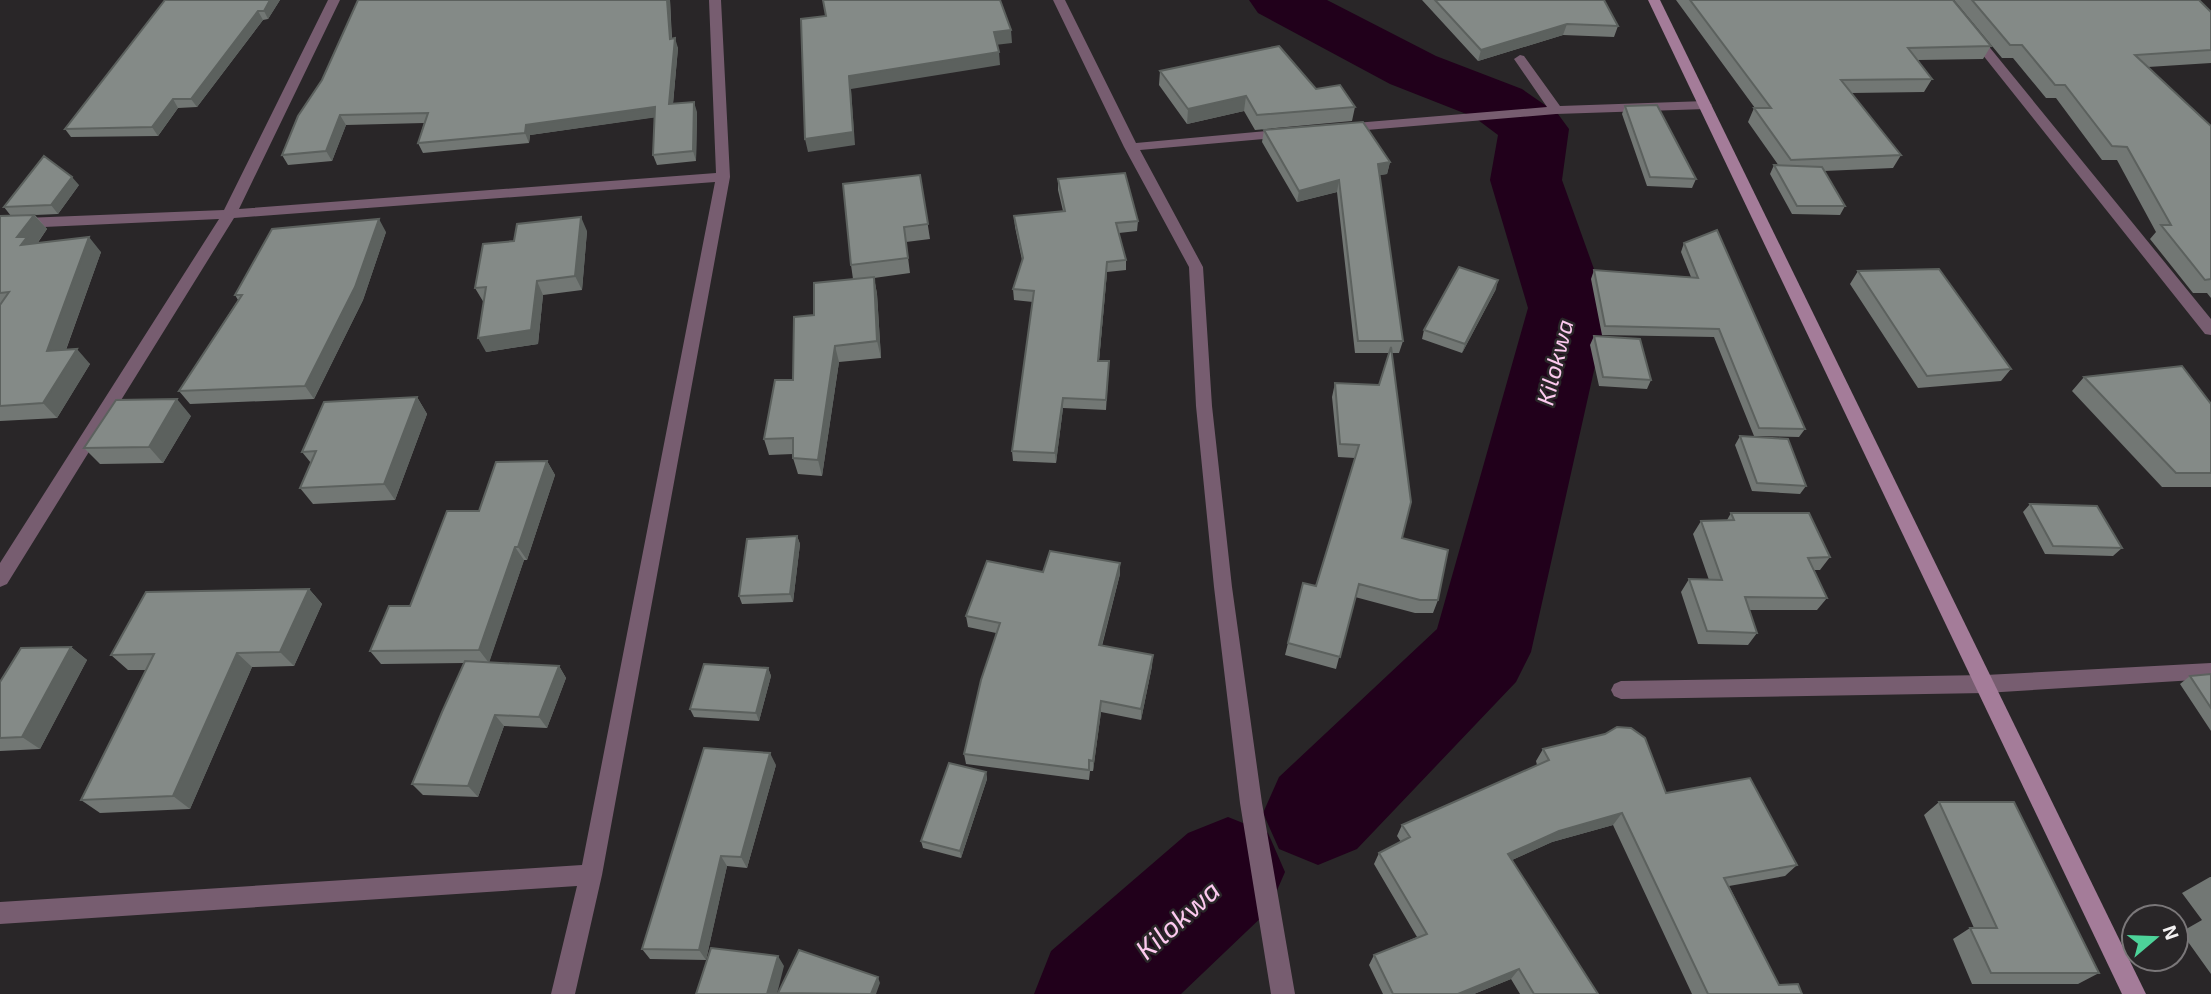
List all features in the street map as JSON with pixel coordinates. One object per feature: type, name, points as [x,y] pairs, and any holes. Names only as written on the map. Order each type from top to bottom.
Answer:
[{"type":"street","points":[[0,579],[229,214],[334,0]]},
{"type":"street","points":[[563,994],[591,874],[723,177],[715,0]]},
{"type":"street","points":[[1059,0],[1131,147],[1196,267],[1204,406],[1223,587],[1251,803],[1283,994]]},
{"type":"street","points":[[1654,0],[2134,994]]},
{"type":"street","points":[[1945,0],[2211,330]]},
{"type":"street","points":[[1520,59],[1556,110]]},
{"type":"street","points":[[1323,130],[1538,111],[1706,105]]},
{"type":"street","points":[[1131,147],[1296,133]]},
{"type":"street","points":[[0,224],[229,214],[723,177]]},
{"type":"street","points":[[1621,690],[1985,684],[2211,671]]},
{"type":"street","points":[[0,914],[591,874]]},
{"type":"building","points":[[165,0],[270,0],[264,11],[258,11],[191,99],[173,99],[152,127],[65,129]]},
{"type":"building","points":[[358,0],[667,0],[670,39],[675,38],[669,104],[694,102],[693,151],[653,155],[655,107],[526,125],[525,133],[418,143],[428,113],[340,115],[326,151],[282,155],[298,116],[322,80]]},
{"type":"building","points":[[823,0],[1000,0],[1011,30],[994,32],[999,52],[849,76],[853,132],[805,139],[801,19],[826,16]]},
{"type":"building","points":[[1435,0],[1604,0],[1618,26],[1567,24],[1481,50]]},
{"type":"building","points":[[1690,0],[1953,0],[1991,46],[1908,48],[1932,79],[1841,80],[1901,155],[1791,160],[1754,108],[1771,108]]},
{"type":"building","points":[[1972,0],[2199,0],[2211,12],[2211,50],[2135,55],[2211,126],[2211,279],[2205,280],[2161,225],[2171,225],[2127,147],[2112,146],[2065,85],[2055,85],[2022,45],[2010,45]]},
{"type":"building","points":[[1279,46],[1316,89],[1340,85],[1355,107],[1257,115],[1246,96],[1188,109],[1160,71]]},
{"type":"building","points":[[1657,105],[1696,179],[1650,177],[1625,106]]},
{"type":"building","points":[[1363,122],[1390,162],[1378,164],[1403,341],[1358,341],[1339,180],[1299,191],[1264,130]]},
{"type":"building","points":[[44,156],[72,177],[51,205],[4,207]]},
{"type":"building","points":[[1774,165],[1822,167],[1845,206],[1797,206]]},
{"type":"building","points":[[1125,173],[1138,221],[1116,223],[1126,260],[1107,262],[1098,361],[1109,361],[1106,400],[1063,398],[1055,453],[1012,451],[1034,291],[1013,289],[1023,258],[1014,216],[1065,211],[1058,179]]},
{"type":"building","points":[[920,175],[928,224],[904,227],[908,258],[851,265],[843,184]]},
{"type":"building","points":[[34,215],[17,237],[27,237],[21,245],[89,237],[47,351],[77,349],[43,403],[0,406],[0,305],[9,292],[0,293],[0,216]]},
{"type":"building","points":[[581,217],[575,276],[537,281],[531,330],[478,338],[486,287],[475,288],[483,244],[514,241],[517,224]]},
{"type":"building","points":[[379,219],[355,287],[305,386],[179,391],[242,295],[235,295],[272,229]]},
{"type":"building","points":[[1717,230],[1805,429],[1759,428],[1719,329],[1605,326],[1594,270],[1698,278],[1684,243]]},
{"type":"building","points":[[1459,267],[1498,280],[1465,344],[1424,330]]},
{"type":"building","points":[[1939,269],[2011,369],[1927,376],[1858,271]]},
{"type":"building","points":[[874,277],[877,341],[835,346],[818,460],[793,458],[793,438],[764,439],[775,380],[793,380],[794,317],[814,315],[814,283]]},
{"type":"building","points":[[1594,336],[1640,339],[1651,380],[1603,377]]},
{"type":"building","points":[[1391,347],[1411,502],[1402,538],[1448,550],[1438,600],[1420,600],[1359,584],[1340,657],[1288,643],[1303,583],[1316,586],[1359,445],[1340,444],[1335,383],[1379,385]]},
{"type":"building","points":[[2182,366],[2211,404],[2211,473],[2176,473],[2084,377]]},
{"type":"building","points":[[417,397],[384,484],[300,488],[316,451],[302,452],[324,402]]},
{"type":"building","points":[[177,399],[149,447],[84,448],[116,400]]},
{"type":"building","points":[[1740,436],[1788,439],[1806,486],[1757,483]]},
{"type":"building","points":[[547,461],[479,650],[370,651],[389,606],[410,606],[447,511],[479,511],[496,462]]},
{"type":"building","points":[[2030,504],[2097,506],[2122,548],[2053,546]]},
{"type":"building","points":[[1731,513],[1809,513],[1830,557],[1808,558],[1827,598],[1745,597],[1757,633],[1707,631],[1689,579],[1722,580],[1701,521],[1734,520]]},
{"type":"building","points":[[797,536],[790,594],[739,596],[747,539]]},
{"type":"building","points":[[1050,551],[1120,563],[1099,645],[1153,655],[1141,709],[1101,701],[1093,761],[1089,760],[1089,770],[964,754],[981,680],[1000,623],[966,616],[987,561],[1043,572]]},
{"type":"building","points":[[309,589],[280,652],[237,653],[173,796],[81,800],[154,654],[111,655],[146,592]]},
{"type":"building","points":[[71,647],[22,737],[0,738],[0,682],[21,648]]},
{"type":"building","points":[[465,661],[559,666],[539,717],[495,715],[468,786],[412,784],[442,712]]},
{"type":"building","points":[[704,664],[768,668],[756,713],[690,709]]},
{"type":"building","points":[[2211,674],[2211,708],[2190,676]]},
{"type":"building","points":[[1617,727],[1631,728],[1645,738],[1666,793],[1750,778],[1797,865],[1724,878],[1779,985],[1798,984],[1802,994],[1708,994],[1622,813],[1559,831],[1508,854],[1598,994],[1534,994],[1519,969],[1458,994],[1393,994],[1374,955],[1427,934],[1379,853],[1410,837],[1402,825],[1549,760],[1543,749],[1605,734]]},
{"type":"building","points":[[704,748],[770,753],[741,857],[721,856],[699,950],[642,949]]},
{"type":"building","points":[[949,763],[986,772],[960,851],[921,841]]},
{"type":"building","points":[[1939,802],[2014,802],[2099,973],[1991,973],[1970,928],[1997,928]]},
{"type":"building","points":[[711,948],[778,956],[767,994],[696,994]]},
{"type":"building","points":[[799,950],[878,977],[871,994],[778,993]]},
{"type":"waterway","name":"Kilokwa","points":[[1280,0],[1413,70],[1498,103],[1534,129],[1526,180],[1568,308],[1481,652],[1318,813]]},
{"type":"waterway","name":"Kilokwa","points":[[1094,994],[1228,872]]}]
